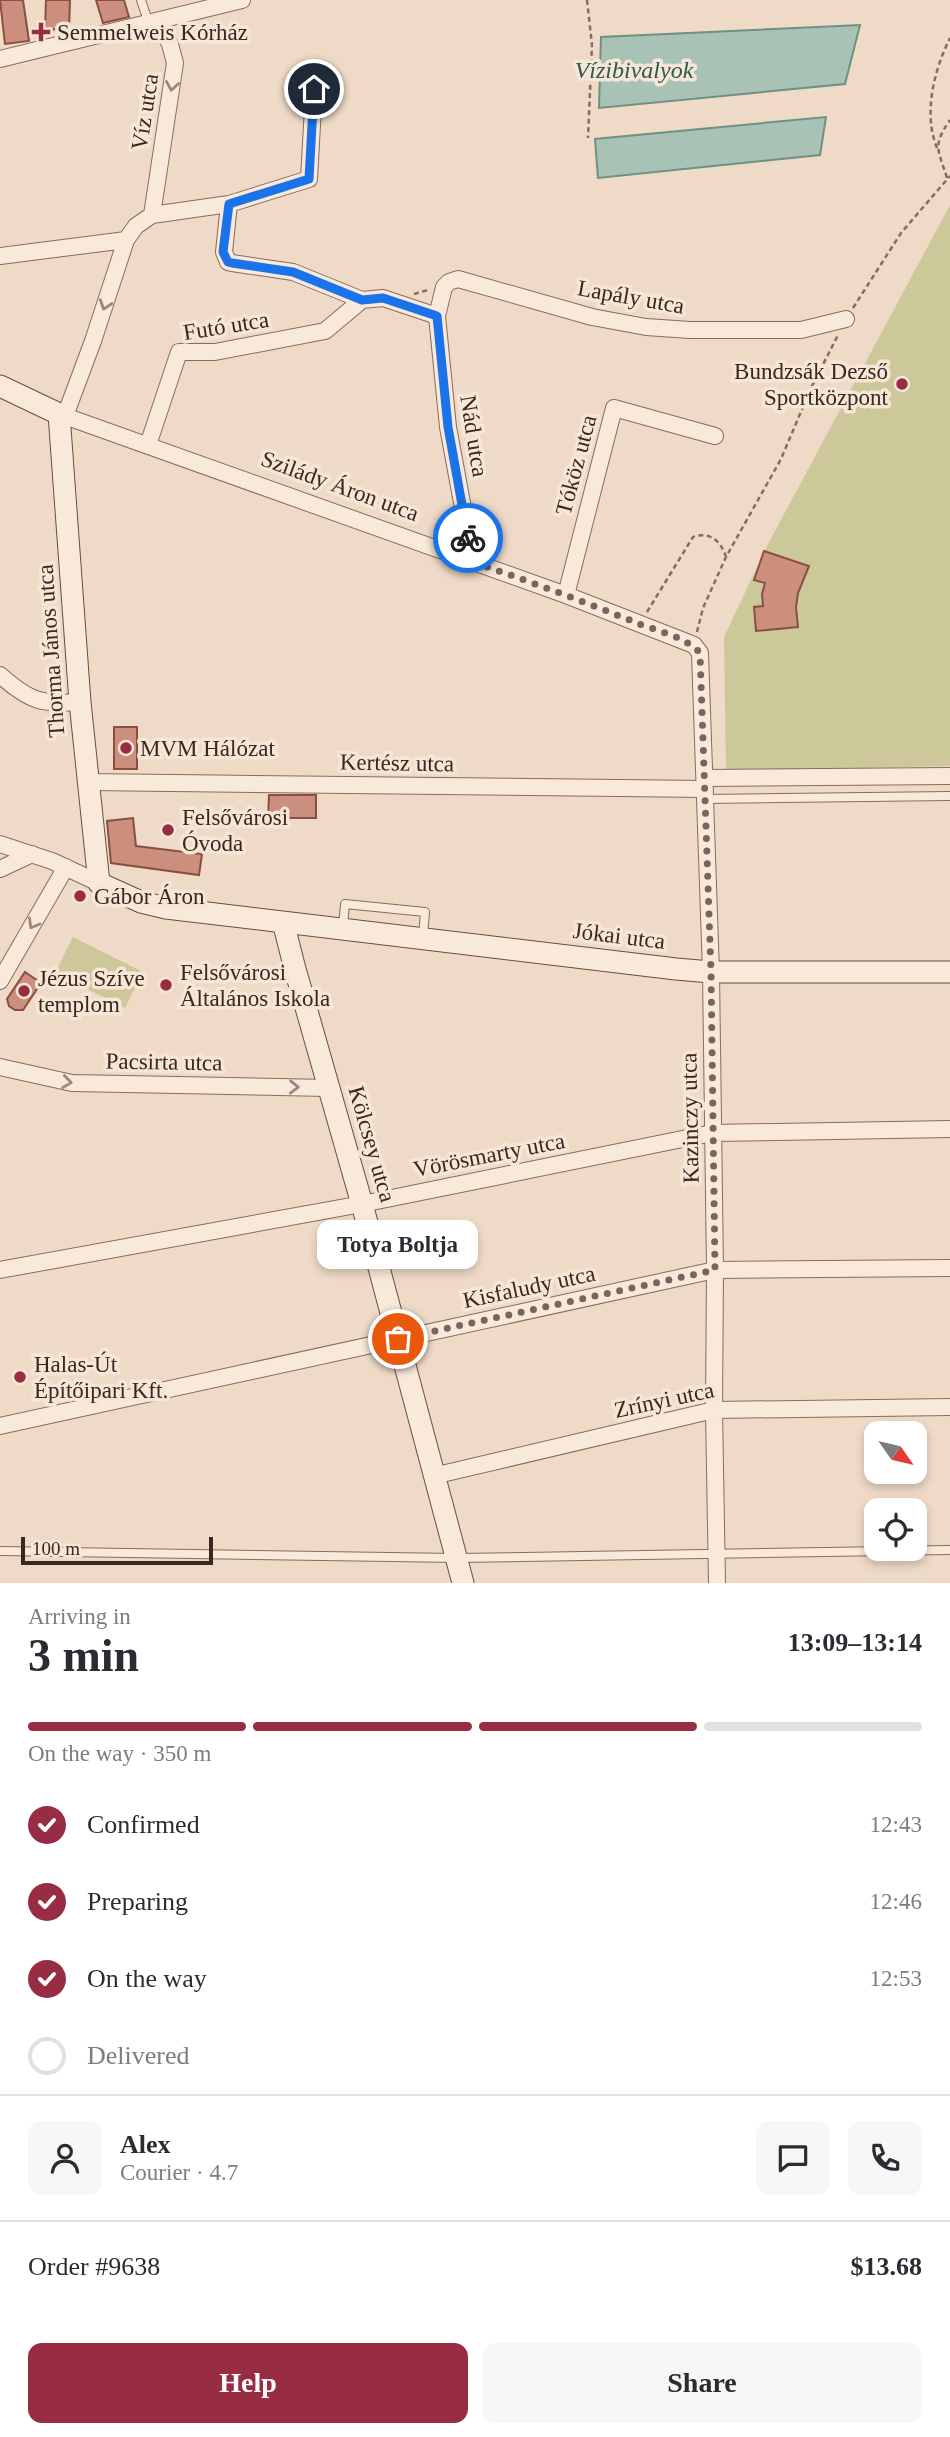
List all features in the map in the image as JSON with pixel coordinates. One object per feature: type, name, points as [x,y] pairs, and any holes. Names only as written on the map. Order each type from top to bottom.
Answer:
[{"type":"street","points":[[0,59],[242,0]]},
{"type":"street","name":"Víz utca","points":[[152,215],[175,63],[170,44],[154,23]]},
{"type":"street","points":[[62,415],[93,341],[126,240],[136,226],[152,215],[229,204],[309,179],[314,89]]},
{"type":"street","points":[[229,204],[223,252],[228,262],[293,272],[362,300],[383,298],[437,316]]},
{"type":"street","points":[[0,256],[126,240]]},
{"type":"street","name":"Lapály utca","points":[[437,316],[444,287],[458,279],[592,317],[646,327],[690,330],[801,330],[846,319]]},
{"type":"street","name":"Futó utca","points":[[148,445],[179,352],[215,352],[325,331],[362,300]]},
{"type":"street","name":"Nád utca","points":[[437,316],[448,427],[473,562]]},
{"type":"street","name":"Szilády Áron utca","points":[[0,386],[62,415],[566,594],[697,649]]},
{"type":"street","name":"Tóköz utca","points":[[566,594],[614,408],[715,436]]},
{"type":"street","name":"Thorma János utca","points":[[62,415],[80,702],[99,883]]},
{"type":"street","name":"Kazinczy utca","points":[[697,649],[711,972],[717,1583]]},
{"type":"street","points":[[0,676],[26,697],[38,702],[80,702]]},
{"type":"street","name":"Kertész utca","points":[[88,782],[705,789],[950,776]]},
{"type":"street","points":[[0,844],[66,867],[99,883]]},
{"type":"street","points":[[0,869],[32,854]]},
{"type":"street","points":[[0,981],[66,867]]},
{"type":"street","name":"Jókai utca","points":[[99,883],[155,906],[711,972],[950,972]]},
{"type":"street","name":"Kölcsey utca","points":[[283,922],[362,1204],[463,1583]]},
{"type":"street","name":"Pacsirta utca","points":[[0,1067],[72,1083],[328,1088]]},
{"type":"street","name":"Vörösmarty utca","points":[[0,1270],[362,1204],[712,1133],[950,1129]]},
{"type":"street","name":"Kisfaludy utca","points":[[0,1426],[715,1270],[950,1268]]},
{"type":"street","name":"Zrínyi utca","points":[[433,1476],[714,1410],[950,1407]]},
{"type":"lane","points":[[141,0],[154,23]]},
{"type":"lane","points":[[705,789],[950,796]]},
{"type":"lane","points":[[0,1551],[457,1558],[950,1550]]},
{"type":"path","points":[[587,0],[592,45],[588,138]]},
{"type":"path","points":[[697,649],[703,608],[726,557],[781,459],[811,388],[846,319],[901,233],[949,178],[933,138],[931,109],[939,60],[950,38]]},
{"type":"path","points":[[937,148],[938,137],[950,120]]},
{"type":"path","points":[[638,623],[652,606],[693,537],[707,535],[715,539],[721,543],[726,557]]},
{"type":"shaded area","name":"Bundzsák Dezső Sportközpont","points":[[950,205],[950,766],[726,771],[724,637],[768,544]]},
{"type":"shaded area","points":[[73,937],[143,972],[125,1008],[55,973]]},
{"type":"water","name":"Vízibivalyok","points":[[860,25],[845,84],[599,108],[601,37]]},
{"type":"water","points":[[826,117],[820,155],[598,178],[595,139]]},
{"type":"building","points":[[0,0],[23,0],[29,41],[5,44]]},
{"type":"building","points":[[46,0],[70,0],[69,30],[45,29]]},
{"type":"building","points":[[96,0],[124,0],[129,17],[103,23]]},
{"type":"building","points":[[764,551],[809,566],[798,593],[798,627],[756,631],[754,607],[763,606],[765,583],[754,580]]},
{"type":"building","name":"MVM Hálózat","points":[[114,727],[137,727],[137,769],[114,769]]},
{"type":"building","points":[[269,795],[316,795],[316,818],[268,818]]},
{"type":"building","points":[[133,818],[136,846],[202,854],[199,875],[111,863],[107,821]]},
{"type":"building","name":"Jézus Szíve templom","points":[[25,972],[41,983],[23,1010],[15,1010],[9,1006],[7,999]]},
{"type":"way so far","points":[[398,1339],[715,1270],[711,972],[700,653],[694,645],[657,630],[566,594],[473,562],[468,538]]},
{"type":"place","name":"Semmelweis Kórház","points":[[41,32]]},
{"type":"place","name":"Bundzsák Dezső Sportközpont","points":[[902,384]]},
{"type":"place","name":"MVM Hálózat","points":[[126,748]]},
{"type":"place","name":"Felsővárosi Óvoda","points":[[168,830]]},
{"type":"place","name":"Gábor Áron","points":[[80,896]]},
{"type":"place","name":"Felsővárosi Általános Iskola","points":[[166,985]]},
{"type":"place","name":"Jézus Szíve templom","points":[[24,991]]},
{"type":"place","name":"Totya Boltja","points":[[398,1339]]},
{"type":"place","name":"Halas-Út Építőipari Kft.","points":[[20,1377]]},
{"type":"route","points":[[314,89],[309,179],[229,204],[223,252],[225,258],[232,263],[293,272],[362,300],[383,298],[437,316],[448,427],[468,538]]}]
